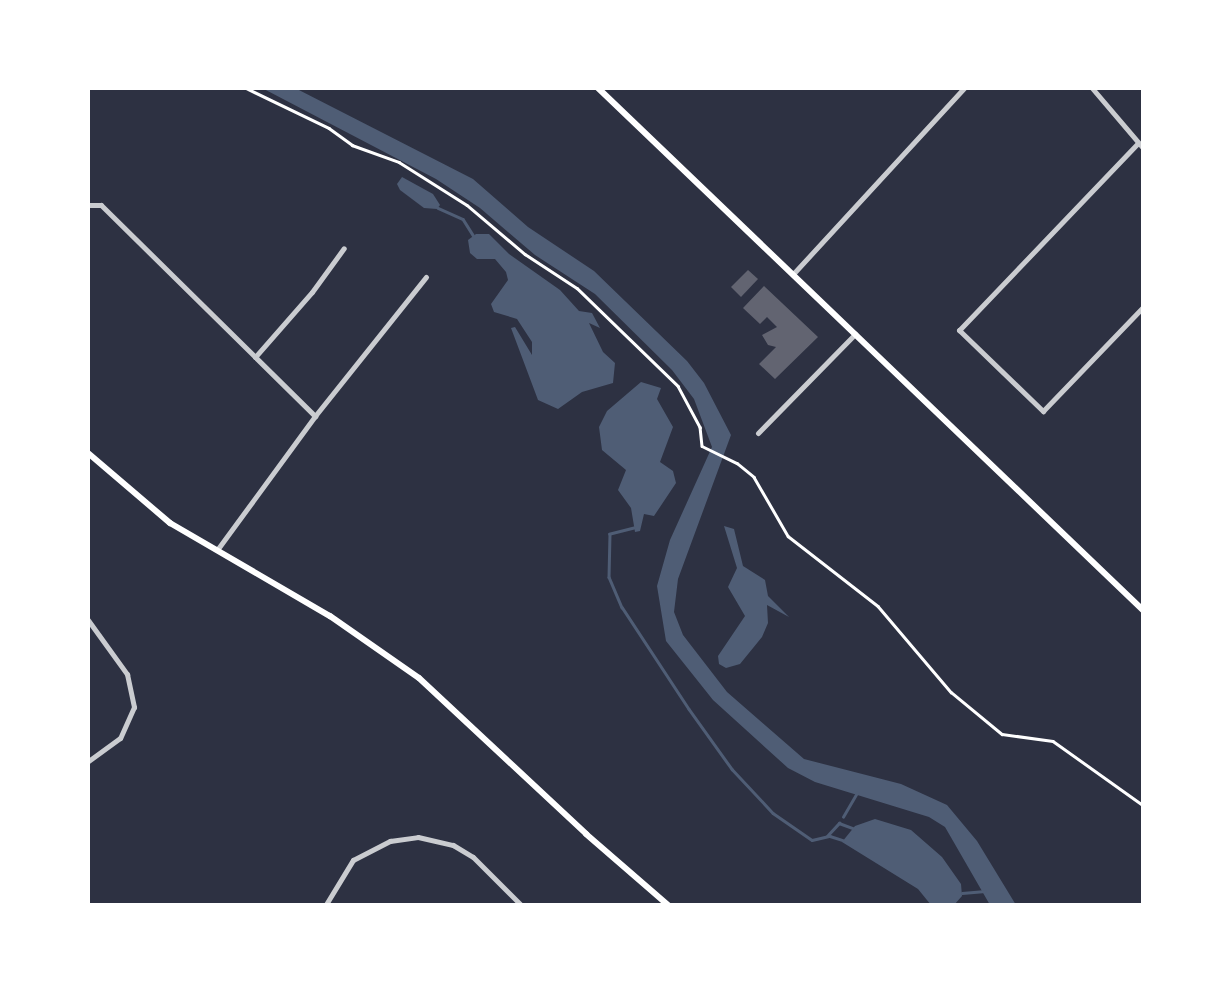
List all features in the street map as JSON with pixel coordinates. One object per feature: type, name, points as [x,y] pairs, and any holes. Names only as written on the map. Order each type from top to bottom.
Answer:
[{"type":"main road","points":[[598,88],[1144,612]]},
{"type":"main road","points":[[88,454],[141,502],[216,552],[330,616],[419,678],[669,906]]},
{"type":"street","points":[[793,274],[964,88]]},
{"type":"street","points":[[1092,88],[1141,146],[959,330],[1043,411],[1144,306]]},
{"type":"street","points":[[88,205],[101,205],[315,416]]},
{"type":"street","points":[[255,357],[344,248]]},
{"type":"street","points":[[216,552],[315,416],[426,277]]},
{"type":"street","points":[[758,432],[855,334]]},
{"type":"street","points":[[88,620],[127,674],[134,706],[120,738],[88,761]]},
{"type":"street","points":[[325,906],[352,860],[390,841],[418,837],[453,844],[472,857],[522,906]]},
{"type":"path","points":[[246,88],[352,145],[399,162],[467,206],[577,288],[678,386],[700,427],[702,446],[754,477],[788,536],[878,606],[930,670],[992,727],[1011,736],[1053,741],[1144,806]]},
{"type":"water","points":[[262,88],[295,88],[473,179],[528,227],[594,271],[687,361],[704,383],[731,435],[678,579],[674,612],[683,635],[727,692],[804,759],[901,784],[947,805],[977,841],[1016,905],[990,905],[945,827],[929,817],[815,782],[788,768],[713,700],[666,641],[657,586],[670,540],[712,447],[694,399],[672,370],[595,294],[535,255],[480,208],[436,179]]},
{"type":"water","points":[[402,177],[433,194],[440,205],[437,209],[424,208],[400,190],[397,184]]},
{"type":"water","points":[[476,234],[489,234],[509,254],[560,290],[579,311],[592,313],[600,328],[589,323],[603,352],[615,363],[613,383],[582,392],[558,409],[538,400],[511,328],[515,327],[532,355],[532,342],[517,319],[494,312],[491,304],[508,280],[506,272],[495,259],[477,259],[470,253],[468,240]]},
{"type":"water","points":[[641,382],[661,388],[657,399],[673,427],[660,462],[673,471],[676,483],[654,516],[644,514],[640,531],[635,532],[631,508],[618,490],[626,470],[602,450],[599,427],[607,411]]},
{"type":"water","points":[[724,526],[734,529],[743,566],[765,580],[768,596],[789,617],[767,605],[768,623],[762,637],[740,664],[726,668],[719,664],[718,656],[745,616],[728,587],[737,568]]},
{"type":"water","points":[[875,819],[911,830],[942,857],[961,884],[962,896],[954,905],[931,905],[918,889],[842,842],[855,826]]},
{"type":"building","points":[[748,270],[758,279],[741,297],[731,287]]},
{"type":"building","points":[[764,286],[818,337],[775,379],[759,364],[776,347],[768,345],[762,335],[777,327],[767,317],[760,324],[743,308]]},
{"type":"waterway","points":[[438,208],[463,219],[473,235]]},
{"type":"waterway","points":[[634,528],[610,534],[609,577],[622,607],[689,709],[732,769],[773,813],[812,840],[830,836],[842,840]]},
{"type":"waterway","points":[[843,817],[857,793]]},
{"type":"waterway","points":[[827,836],[839,823],[853,828]]},
{"type":"waterway","points":[[962,893],[985,891]]}]
